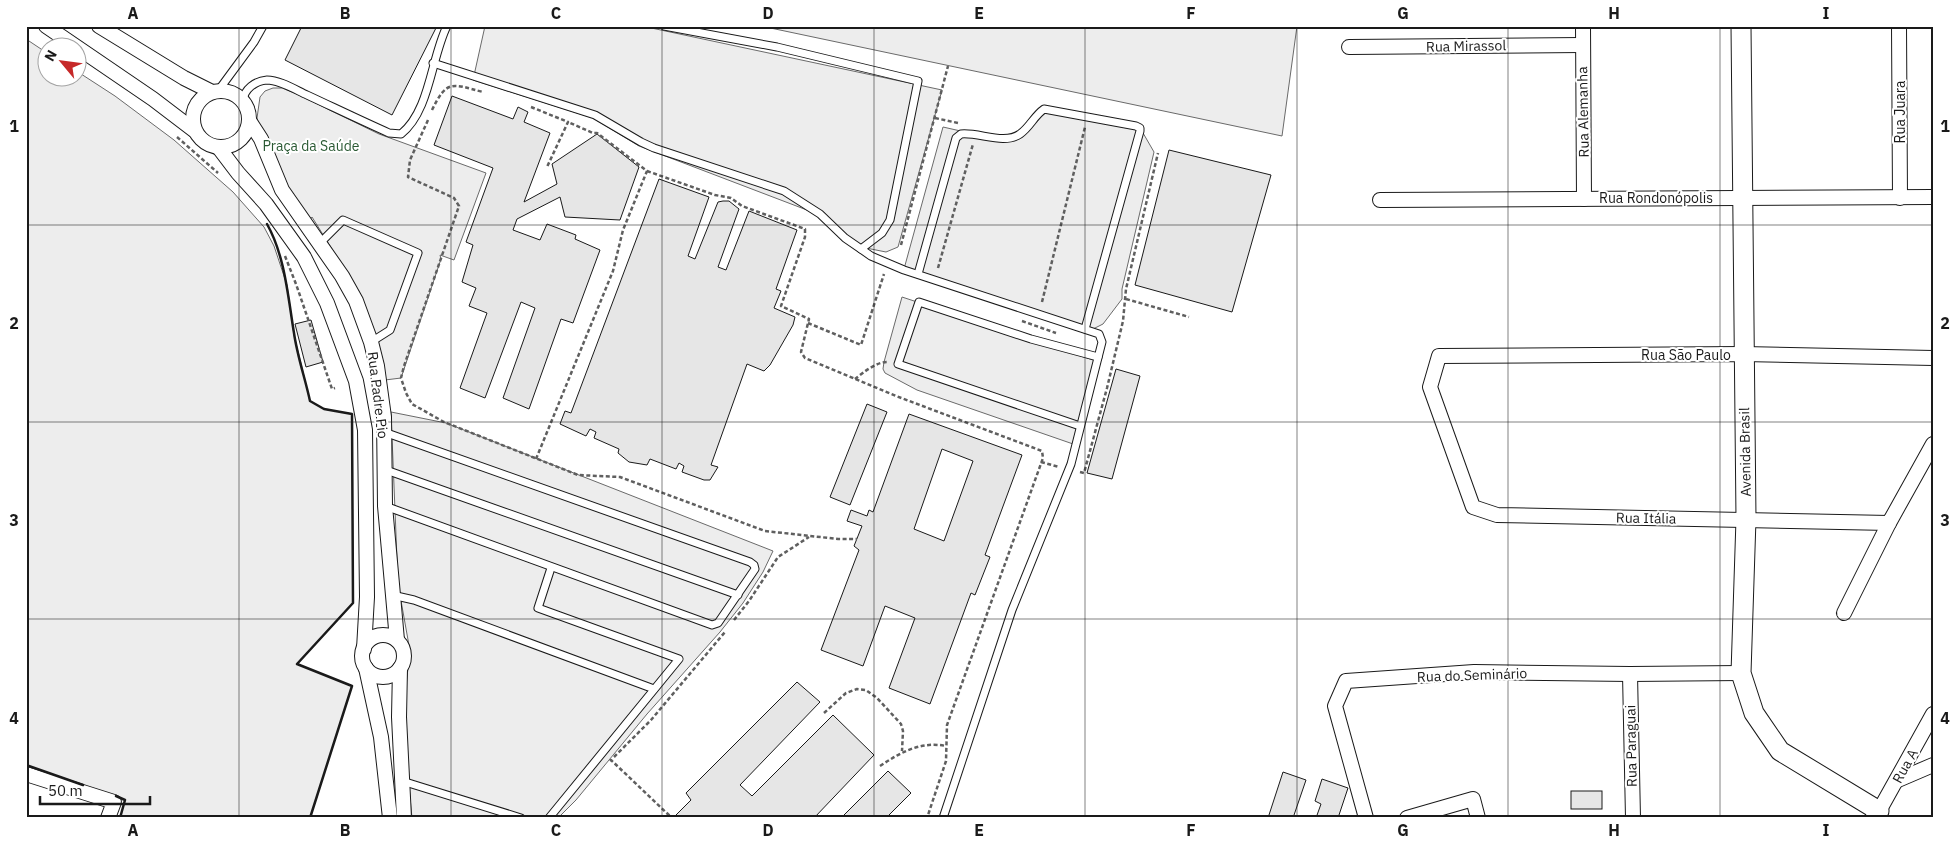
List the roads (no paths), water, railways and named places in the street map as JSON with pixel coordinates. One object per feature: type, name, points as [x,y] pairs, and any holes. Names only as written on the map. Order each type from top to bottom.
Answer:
[{"type":"street","points":[[46,26],[154,99],[195,131],[202,141],[210,146],[219,148],[236,144],[243,138],[248,131],[249,113],[243,101],[236,95],[228,91],[215,91],[184,78],[99,26]]},
{"type":"street","name":"Rua Alemanha","points":[[1583,26],[1584,199]]},
{"type":"street","name":"Avenida Brasil","points":[[1741,26],[1746,519],[1741,673],[1754,713],[1780,751],[1877,814]]},
{"type":"street","name":"Rua Juara","points":[[1899,26],[1900,198]]},
{"type":"street","name":"Rua Mirassol","points":[[1349,47],[1582,45]]},
{"type":"street","points":[[195,131],[193,119],[195,108],[202,98],[215,91]]},
{"type":"street","name":"Rua Padre Pio","points":[[250,122],[262,139],[282,190],[342,276],[356,301],[372,342],[377,366],[384,432],[385,506],[397,640]]},
{"type":"street","name":"Rua Padre Pio","points":[[219,148],[238,173],[266,204],[304,257],[327,303],[356,381],[365,430],[367,598],[364,649]]},
{"type":"street","name":"Rua Rondonópolis","points":[[1380,200],[1933,197]]},
{"type":"street","name":"Rua São Paulo","points":[[1438,356],[1743,354],[1933,358]]},
{"type":"street","name":"Rua Itália","points":[[1438,356],[1430,387],[1473,507],[1497,515],[1889,523]]},
{"type":"street","points":[[1844,613],[1889,523],[1933,444]]},
{"type":"street","points":[[390,818],[381,737],[364,662],[364,649],[372,639],[385,635],[397,640],[404,654],[400,668],[399,717],[404,818]]},
{"type":"street","points":[[366,668],[377,676],[383,677],[390,676],[400,668]]},
{"type":"street","name":"Rua do Seminário","points":[[1366,818],[1335,706],[1346,682],[1474,672],[1741,673]]},
{"type":"street","name":"Rua Paraguai","points":[[1630,674],[1633,818]]},
{"type":"street","name":"Rua A","points":[[1877,814],[1898,780],[1933,714]]},
{"type":"street","points":[[1898,780],[1933,765]]},
{"type":"street","points":[[26,774],[114,802],[108,818]]},
{"type":"street","points":[[1407,818],[1473,798],[1478,818]]},
{"type":"lane","points":[[215,91],[254,42],[263,26]]},
{"type":"lane","points":[[243,101],[245,91],[263,81],[271,80],[389,133],[401,134],[410,127],[423,100],[440,41],[448,26]]},
{"type":"lane","points":[[664,26],[777,47],[918,81],[890,220],[882,234],[861,249]]},
{"type":"lane","points":[[433,63],[595,115],[654,148],[784,191],[820,214],[841,234],[877,259],[1096,332],[1102,338],[1071,464],[1012,610],[943,818]]},
{"type":"lane","points":[[918,274],[956,138],[961,134],[998,138],[1018,136],[1037,114],[1044,109],[1136,126],[1140,129],[1085,329]]},
{"type":"lane","points":[[319,244],[343,220],[418,253],[390,330],[372,342]]},
{"type":"lane","points":[[1080,426],[898,364],[919,302],[1031,338],[1098,357]]},
{"type":"lane","points":[[384,432],[750,562],[754,565],[755,569],[718,623],[712,626],[385,506]]},
{"type":"lane","points":[[386,470],[738,595]]},
{"type":"lane","points":[[549,818],[679,659],[538,608],[551,568]]},
{"type":"lane","points":[[392,595],[414,600],[654,689]]},
{"type":"lane","points":[[402,781],[521,818]]},
{"type":"park label","name":"Praça da Saúde","points":[[311,146]]}]
